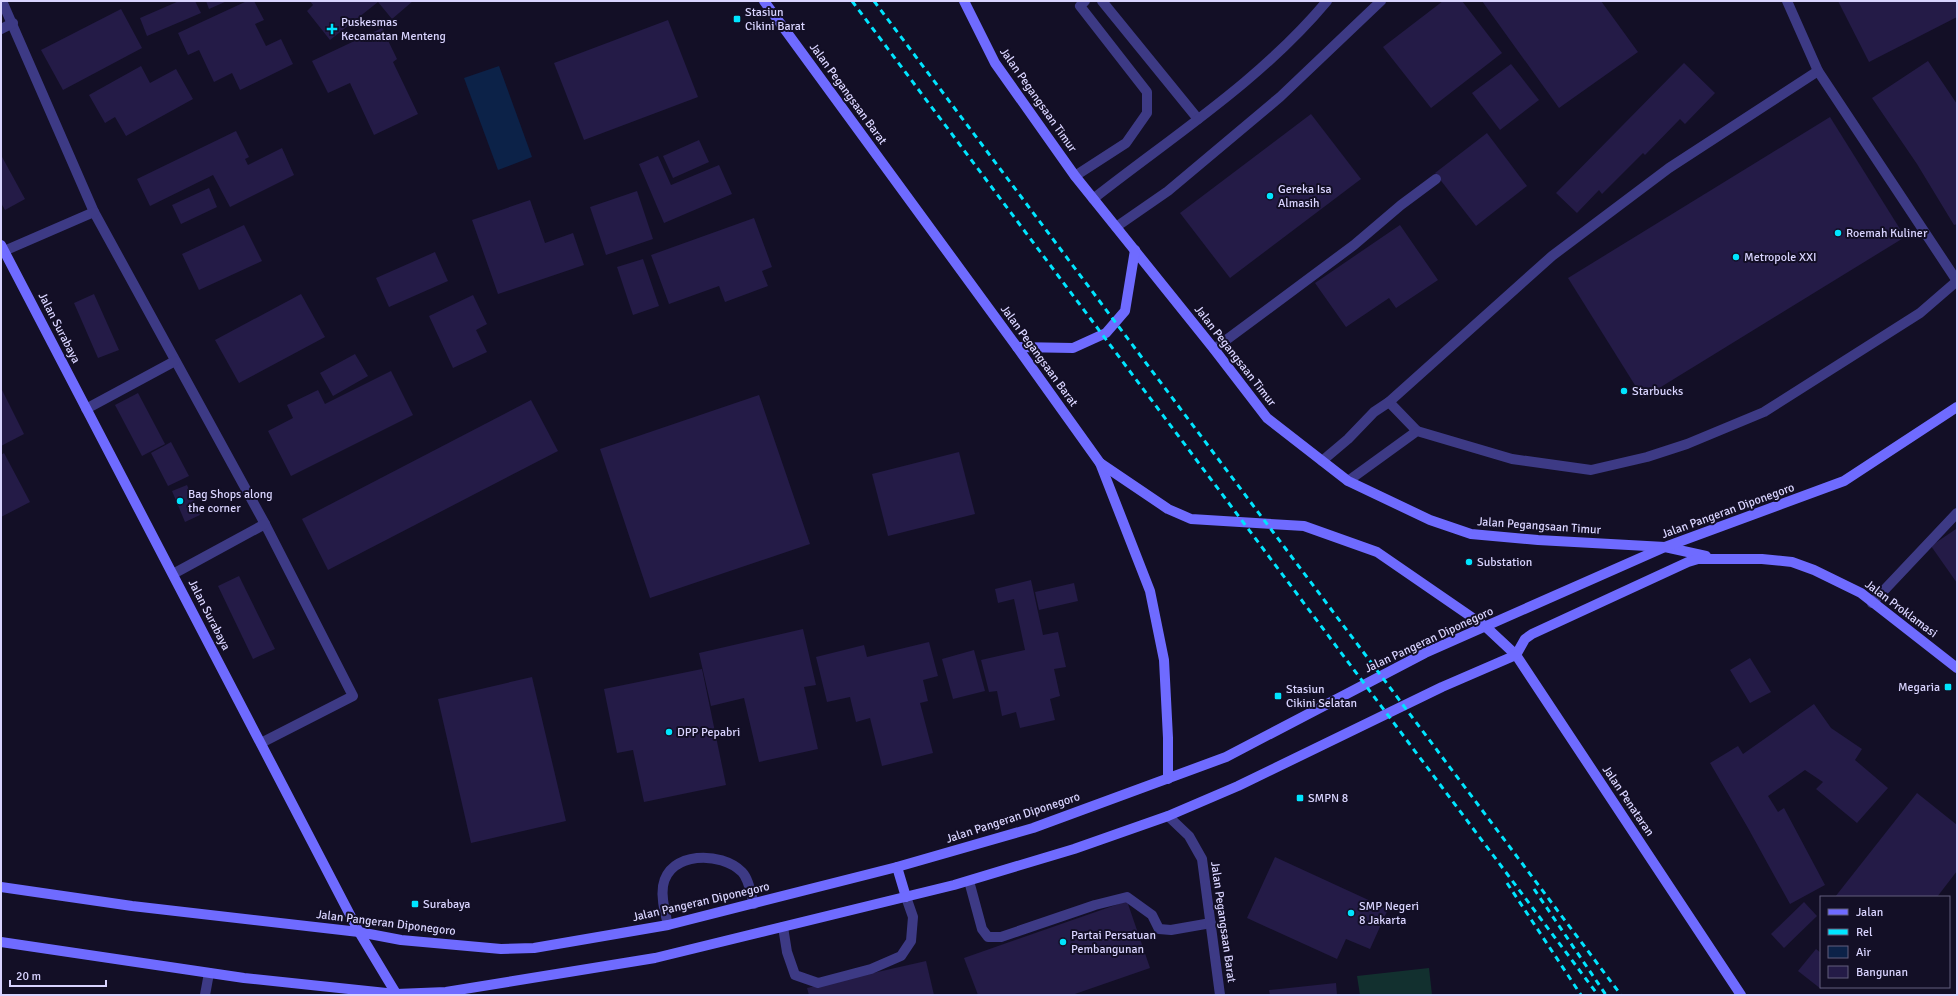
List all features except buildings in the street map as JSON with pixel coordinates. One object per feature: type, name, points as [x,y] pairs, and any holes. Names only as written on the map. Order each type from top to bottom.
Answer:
[{"type":"main road","name":"Jalan Pegangsaan Barat","points":[[764,1],[1100,463],[1150,591],[1164,660],[1168,738],[1168,779]]},
{"type":"main road","name":"Jalan Pegangsaan Timur","points":[[964,1],[994,63],[1075,176],[1214,349],[1266,418],[1348,482],[1430,520],[1470,534],[1538,540],[1665,547],[1702,555],[1708,558]]},
{"type":"main road","name":"Jalan Surabaya","points":[[2,248],[359,932],[396,995]]},
{"type":"main road","points":[[1017,347],[1073,348],[1106,333],[1125,311],[1135,250]]},
{"type":"main road","name":"Jalan Pangeran Diponegoro","points":[[1,887],[132,906],[359,932],[419,942],[518,949],[534,948],[668,925],[754,904],[897,867],[1033,828],[1226,757],[1425,654],[1665,547],[1844,482],[1957,407]]},
{"type":"main road","name":"Jalan Penataran","points":[[1100,463],[1168,509],[1191,519],[1304,526],[1377,552],[1486,627],[1516,655],[1741,995]]},
{"type":"main road","points":[[1,942],[209,972],[396,995],[446,992],[655,958],[969,881],[1074,849],[1168,816],[1238,786],[1442,688],[1516,655],[1525,639],[1532,634],[1688,562],[1708,558]]},
{"type":"main road","name":"Jalan Proklamasi","points":[[1708,558],[1762,559],[1792,562],[1814,570],[1861,594],[1957,668]]},
{"type":"main road","points":[[897,867],[906,897]]},
{"type":"street","points":[[2,1],[13,23],[94,212],[265,524],[353,696],[261,743]]},
{"type":"street","points":[[1075,176],[1126,143],[1147,113],[1147,92],[1080,6],[1085,1]]},
{"type":"street","points":[[1102,1],[1198,119]]},
{"type":"street","points":[[1093,199],[1232,93],[1307,25],[1327,1]]},
{"type":"street","points":[[1116,227],[1168,191],[1280,97],[1381,1]]},
{"type":"street","points":[[1389,402],[1417,430],[1512,459],[1591,470],[1647,457],[1687,444],[1764,412],[1920,313],[1957,281],[1818,71],[1787,1]]},
{"type":"street","points":[[1,29],[13,23]]},
{"type":"street","points":[[1322,461],[1348,439],[1374,412],[1389,402],[1552,256],[1669,168],[1818,71]]},
{"type":"street","points":[[1214,349],[1354,245],[1401,205],[1436,179]]},
{"type":"street","points":[[2,248],[32,239],[94,212]]},
{"type":"street","points":[[86,409],[175,361]]},
{"type":"street","points":[[1348,482],[1417,430]]},
{"type":"street","points":[[1872,602],[1957,513]]},
{"type":"street","points":[[173,574],[265,524]]},
{"type":"street","name":"Jalan Pegangsaan Barat","points":[[1168,816],[1189,836],[1202,859],[1220,995]]},
{"type":"street","points":[[668,925],[662,901],[663,885],[669,870],[689,858],[712,858],[727,863],[743,873],[754,904]]},
{"type":"street","points":[[969,881],[982,929],[988,937],[1001,937],[1095,905],[1127,897],[1152,915],[1159,929],[1171,930],[1211,923]]},
{"type":"street","points":[[783,927],[787,952],[795,975],[818,983],[841,978],[871,969],[900,956],[911,941],[912,935],[913,917],[906,897]]},
{"type":"street","points":[[205,995],[209,972]]},
{"type":"green space","points":[[1429,968],[1432,995],[1360,995],[1357,976]]},
{"type":"water","points":[[499,66],[532,157],[498,170],[464,78]]},
{"type":"railway","points":[[852,1],[1598,995]]},
{"type":"railway","points":[[874,1],[1621,995]]},
{"type":"railway","points":[[1507,883],[1581,995]]},
{"type":"railway","points":[[1534,889],[1606,995]]},
{"type":"place","name":"Stasiun Cikini Barat","points":[[737,19]]},
{"type":"place","name":"Puskesmas Kecamatan Menteng","points":[[332,29]]},
{"type":"place","name":"Gereka Isa Almasih","points":[[1270,196]]},
{"type":"place","name":"Roemah Kuliner","points":[[1838,233]]},
{"type":"place","name":"Metropole XXI","points":[[1736,257]]},
{"type":"place","name":"Starbucks","points":[[1624,391]]},
{"type":"place","name":"Bag Shops along the corner","points":[[180,501]]},
{"type":"place","name":"Substation","points":[[1469,562]]},
{"type":"place","name":"Megaria","points":[[1948,687]]},
{"type":"place","name":"Stasiun Cikini Selatan","points":[[1278,696]]},
{"type":"place","name":"DPP Pepabri","points":[[669,732]]},
{"type":"place","name":"SMPN 8","points":[[1300,798]]},
{"type":"place","name":"Surabaya","points":[[415,904]]},
{"type":"place","name":"SMP Negeri 8 Jakarta","points":[[1351,913]]},
{"type":"place","name":"Partai Persatuan Pembangunan","points":[[1063,942]]}]
